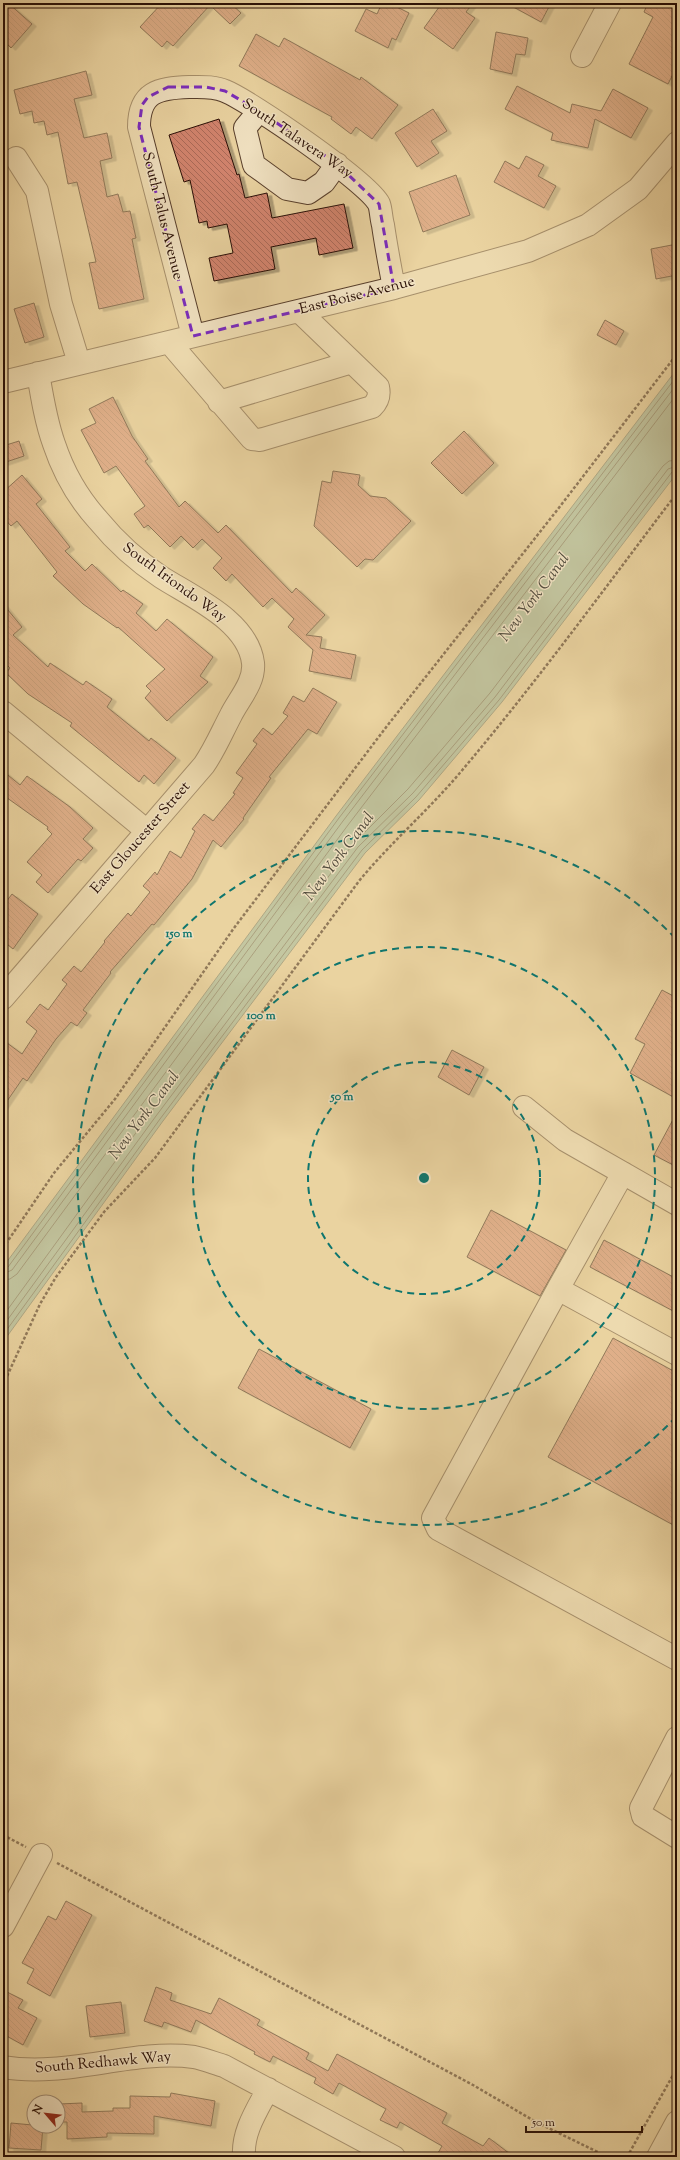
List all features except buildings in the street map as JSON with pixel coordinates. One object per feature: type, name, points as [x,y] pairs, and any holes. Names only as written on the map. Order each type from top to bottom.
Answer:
[{"type":"street","points":[[582,56],[610,3]]},
{"type":"street","name":"South Talavera Way","points":[[148,97],[168,87],[206,87],[225,91],[259,111],[337,164],[360,183],[379,204],[394,288]]},
{"type":"street","name":"South Talus Avenue","points":[[148,97],[139,116],[139,127],[192,336]]},
{"type":"street","points":[[259,111],[245,128],[254,165],[287,189],[308,193],[324,182],[337,164]]},
{"type":"street","name":"East Boise Avenue","points":[[3,382],[394,288],[528,252],[588,225],[638,189],[677,143]]},
{"type":"street","points":[[16,158],[37,191],[61,304],[79,363]]},
{"type":"street","points":[[169,342],[252,439],[260,440],[372,408],[380,395],[378,387],[298,311]]},
{"type":"street","points":[[219,402],[352,362]]},
{"type":"street","name":"South Iriondo Way","points":[[38,374],[54,444],[79,494],[97,519],[126,550],[160,576],[204,604],[241,633],[249,647],[253,663]]},
{"type":"street","name":"East Gloucester Street","points":[[5,991],[204,765],[218,745],[231,715],[249,686],[253,663]]},
{"type":"street","points":[[3,712],[147,830]]},
{"type":"street","points":[[524,1107],[565,1140],[677,1204]]},
{"type":"street","points":[[623,1173],[433,1518],[438,1529],[677,1659]]},
{"type":"street","points":[[558,1289],[677,1354]]},
{"type":"street","points":[[677,1738],[641,1808],[643,1816],[677,1837]]},
{"type":"street","points":[[3,1926],[41,1855]]},
{"type":"street","name":"South Redhawk Way","points":[[3,2066],[20,2070],[48,2069],[161,2056],[195,2057],[224,2066],[394,2157]]},
{"type":"street","points":[[244,2157],[246,2137],[252,2120],[268,2089]]},
{"type":"street","points":[[658,2157],[677,2122]]},
{"type":"path","points":[[3,1248],[54,1173],[115,1099],[234,928],[387,726],[563,504],[677,354]]},
{"type":"path","points":[[3,1385],[40,1304],[56,1277],[104,1212],[155,1158],[359,881],[464,768],[590,608],[677,493]]},
{"type":"path","points":[[3,1835],[473,2085],[536,2122],[608,2157]]},
{"type":"path","points":[[627,2157],[677,2068]]},
{"type":"highlighted area","points":[[168,87],[206,87],[225,91],[259,111],[337,164],[379,204],[394,288],[193,336],[139,127],[142,105],[148,97]]},
{"type":"water","name":"New York Canal","points":[[677,369],[677,473],[502,702],[419,800],[365,853],[163,1121],[3,1342],[3,1267],[336,816]]}]
